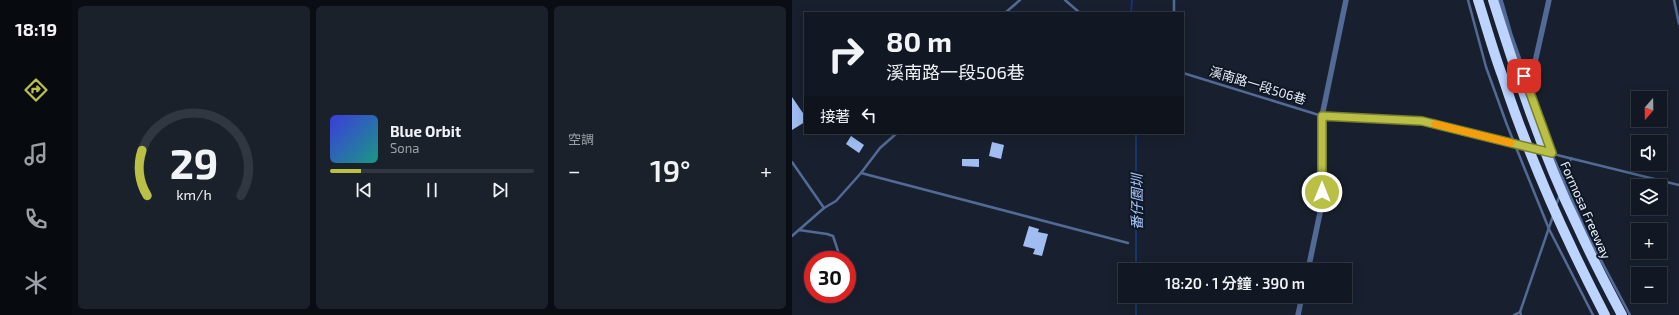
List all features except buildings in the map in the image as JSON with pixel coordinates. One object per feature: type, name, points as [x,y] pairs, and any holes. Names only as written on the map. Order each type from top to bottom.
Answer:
[{"type":"highway","points":[[1478,0],[1502,76],[1532,156],[1574,252],[1605,315]]},
{"type":"highway","name":"Formosa Freeway","points":[[1492,0],[1513,64],[1554,171],[1576,224],[1622,315]]},
{"type":"street","points":[[1309,263],[1321,208],[1322,116],[1346,0]]},
{"type":"street","points":[[1500,0],[1528,89],[1552,153]]},
{"type":"street","points":[[1528,89],[1549,0]]},
{"type":"street","points":[[1298,315],[1301,303]]},
{"type":"lane","points":[[1005,12],[1020,0]]},
{"type":"lane","points":[[1065,0],[1079,12]]},
{"type":"lane","points":[[1174,0],[1174,12]]},
{"type":"lane","points":[[1468,0],[1486,67],[1515,144],[1549,229],[1593,315]]},
{"type":"lane","points":[[1674,0],[1679,24]]},
{"type":"lane","name":"溪南路一段506巷","points":[[1184,73],[1322,116],[1422,121],[1679,185]]},
{"type":"lane","points":[[792,236],[824,208],[836,201],[861,173],[880,148],[896,134]]},
{"type":"lane","points":[[1552,153],[1587,234],[1630,315]]},
{"type":"lane","points":[[1514,315],[1520,314],[1571,158]]},
{"type":"lane","points":[[792,162],[824,208]]},
{"type":"lane","points":[[861,173],[1128,242]]},
{"type":"lane","points":[[799,230],[832,236],[838,251]]},
{"type":"waterway","name":"番仔園圳","points":[[1131,12],[1132,0]]},
{"type":"waterway","name":"番仔園圳","points":[[1136,134],[1136,263]]},
{"type":"waterway","name":"番仔園圳","points":[[1136,303],[1136,315]]},
{"type":"slow traffic","points":[[1435,124],[1511,143]]},
{"type":"route","points":[[1322,192],[1322,116],[1422,121],[1552,153],[1524,76]]}]
